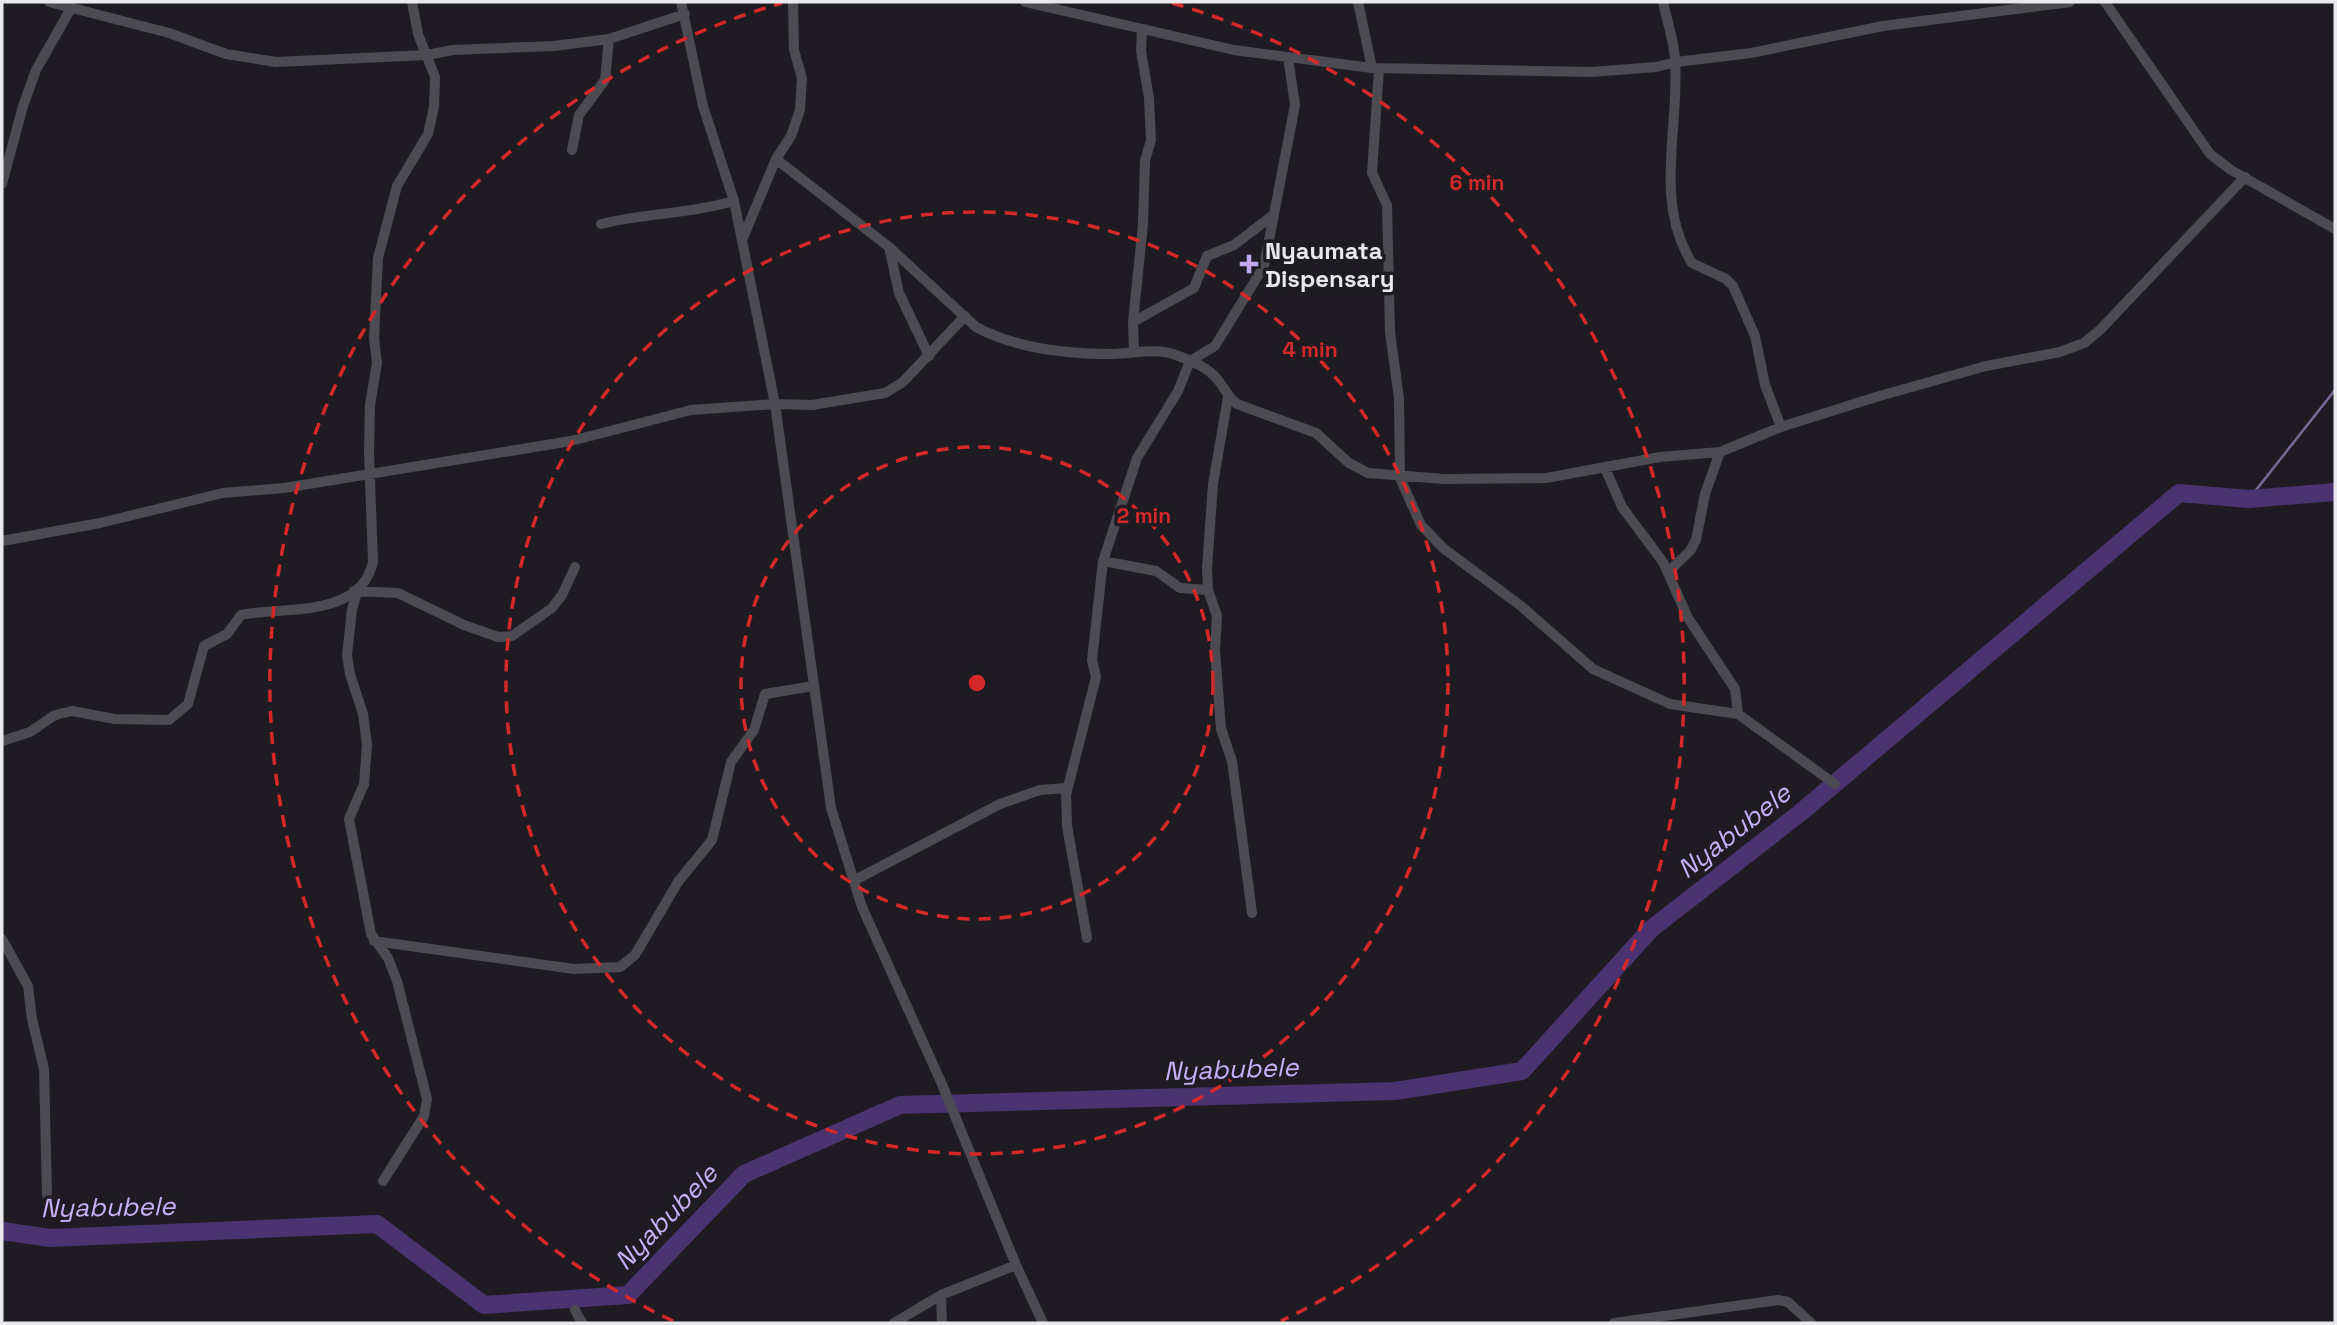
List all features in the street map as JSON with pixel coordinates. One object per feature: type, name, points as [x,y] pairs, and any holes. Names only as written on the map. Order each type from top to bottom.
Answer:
[{"type":"street","points":[[49,2],[170,33],[226,54],[252,59],[300,61],[554,46],[609,39],[685,14]]},
{"type":"street","points":[[383,1181],[424,1116],[427,1099],[397,981],[384,953],[374,941],[349,819],[365,779],[367,745],[363,714],[347,655],[356,592],[370,573],[373,562],[370,405],[377,358],[374,338],[378,258],[397,186],[414,161],[431,121],[435,77],[418,34],[412,2]]},
{"type":"street","points":[[681,2],[703,106],[734,201],[775,404],[831,808],[862,906],[942,1082],[965,1144],[1043,1323]]},
{"type":"street","points":[[741,240],[776,159],[791,136],[801,100],[802,78],[792,25],[793,2]]},
{"type":"street","points":[[1025,2],[1234,50],[1375,69],[1592,72],[1635,70],[1751,53],[1883,26],[2005,6],[2070,2]]},
{"type":"street","points":[[1358,2],[1375,69],[1372,165],[1388,214],[1390,332],[1399,399],[1400,478],[1415,515],[1427,534],[1593,669],[1670,704],[1738,714],[1835,784]]},
{"type":"street","points":[[1663,2],[1676,62],[1670,141],[1675,216],[1692,263],[1726,279],[1733,286],[1755,336],[1765,385],[1781,427]]},
{"type":"street","points":[[2105,2],[2155,72],[2199,142],[2218,162],[2335,229]]},
{"type":"street","points":[[2,184],[23,106],[36,70],[70,9]]},
{"type":"street","points":[[1134,352],[1133,322],[1143,224],[1145,161],[1151,140],[1149,97],[1141,51],[1142,29]]},
{"type":"street","points":[[572,150],[579,115],[605,80],[609,39]]},
{"type":"street","points":[[1087,938],[1067,826],[1067,788],[1096,677],[1092,660],[1103,561],[1137,458],[1178,391],[1190,361],[1215,346],[1264,266],[1295,105],[1288,57]]},
{"type":"street","points":[[776,159],[889,247],[976,327],[1008,342],[1110,354],[1172,354],[1212,373],[1228,397],[1237,404],[1316,433],[1349,463],[1368,473],[1400,478],[1501,480],[1546,478],[1660,457],[1720,452],[1781,427],[1876,397],[1986,366],[2060,352],[2084,342],[2130,298],[2245,177]]},
{"type":"street","points":[[601,225],[647,215],[711,208],[734,201]]},
{"type":"street","points":[[1133,322],[1194,288],[1207,256],[1234,245],[1272,216]]},
{"type":"street","points":[[889,247],[899,293],[929,356]]},
{"type":"street","points":[[2,541],[100,523],[206,496],[370,475],[571,441],[691,410],[831,403],[885,393],[903,382],[965,316]]},
{"type":"street","points":[[1228,397],[1213,484],[1208,540],[1208,590],[1217,616],[1215,650],[1221,729],[1232,761],[1252,913]]},
{"type":"street","points":[[1668,572],[1690,551],[1696,540],[1705,494],[1720,452]]},
{"type":"street","points":[[1605,468],[1622,507],[1668,572],[1688,618],[1735,689],[1738,714]]},
{"type":"street","points":[[1103,561],[1156,571],[1180,588],[1208,590]]},
{"type":"street","points":[[2,741],[30,732],[55,715],[72,711],[115,719],[169,720],[188,704],[204,646],[227,634],[241,615],[330,604],[356,592],[398,593],[464,625],[498,637],[512,636],[552,608],[562,595],[575,567]]},
{"type":"street","points":[[374,941],[574,969],[620,967],[635,955],[678,882],[712,840],[730,762],[754,730],[765,694],[814,686]]},
{"type":"street","points":[[855,880],[1000,804],[1040,790],[1067,788]]},
{"type":"street","points":[[2,939],[28,986],[32,1019],[44,1069],[47,1195]]},
{"type":"street","points":[[894,1323],[941,1295],[1016,1265]]},
{"type":"street","points":[[941,1295],[942,1323]]},
{"type":"street","points":[[1614,1323],[1777,1300],[1788,1302],[1811,1323]]},
{"type":"street","points":[[575,1310],[582,1323]]},
{"type":"waterway","points":[[2249,499],[2335,390]]},
{"type":"waterway","name":"Nyabubele","points":[[2,1231],[50,1238],[377,1224],[484,1305],[628,1295],[744,1174],[900,1105],[1395,1091],[1522,1071],[1651,929],[1800,813],[2179,493],[2249,499],[2335,492]]},
{"type":"place","name":"Nyaumata Dispensary","points":[[1249,264]]}]
